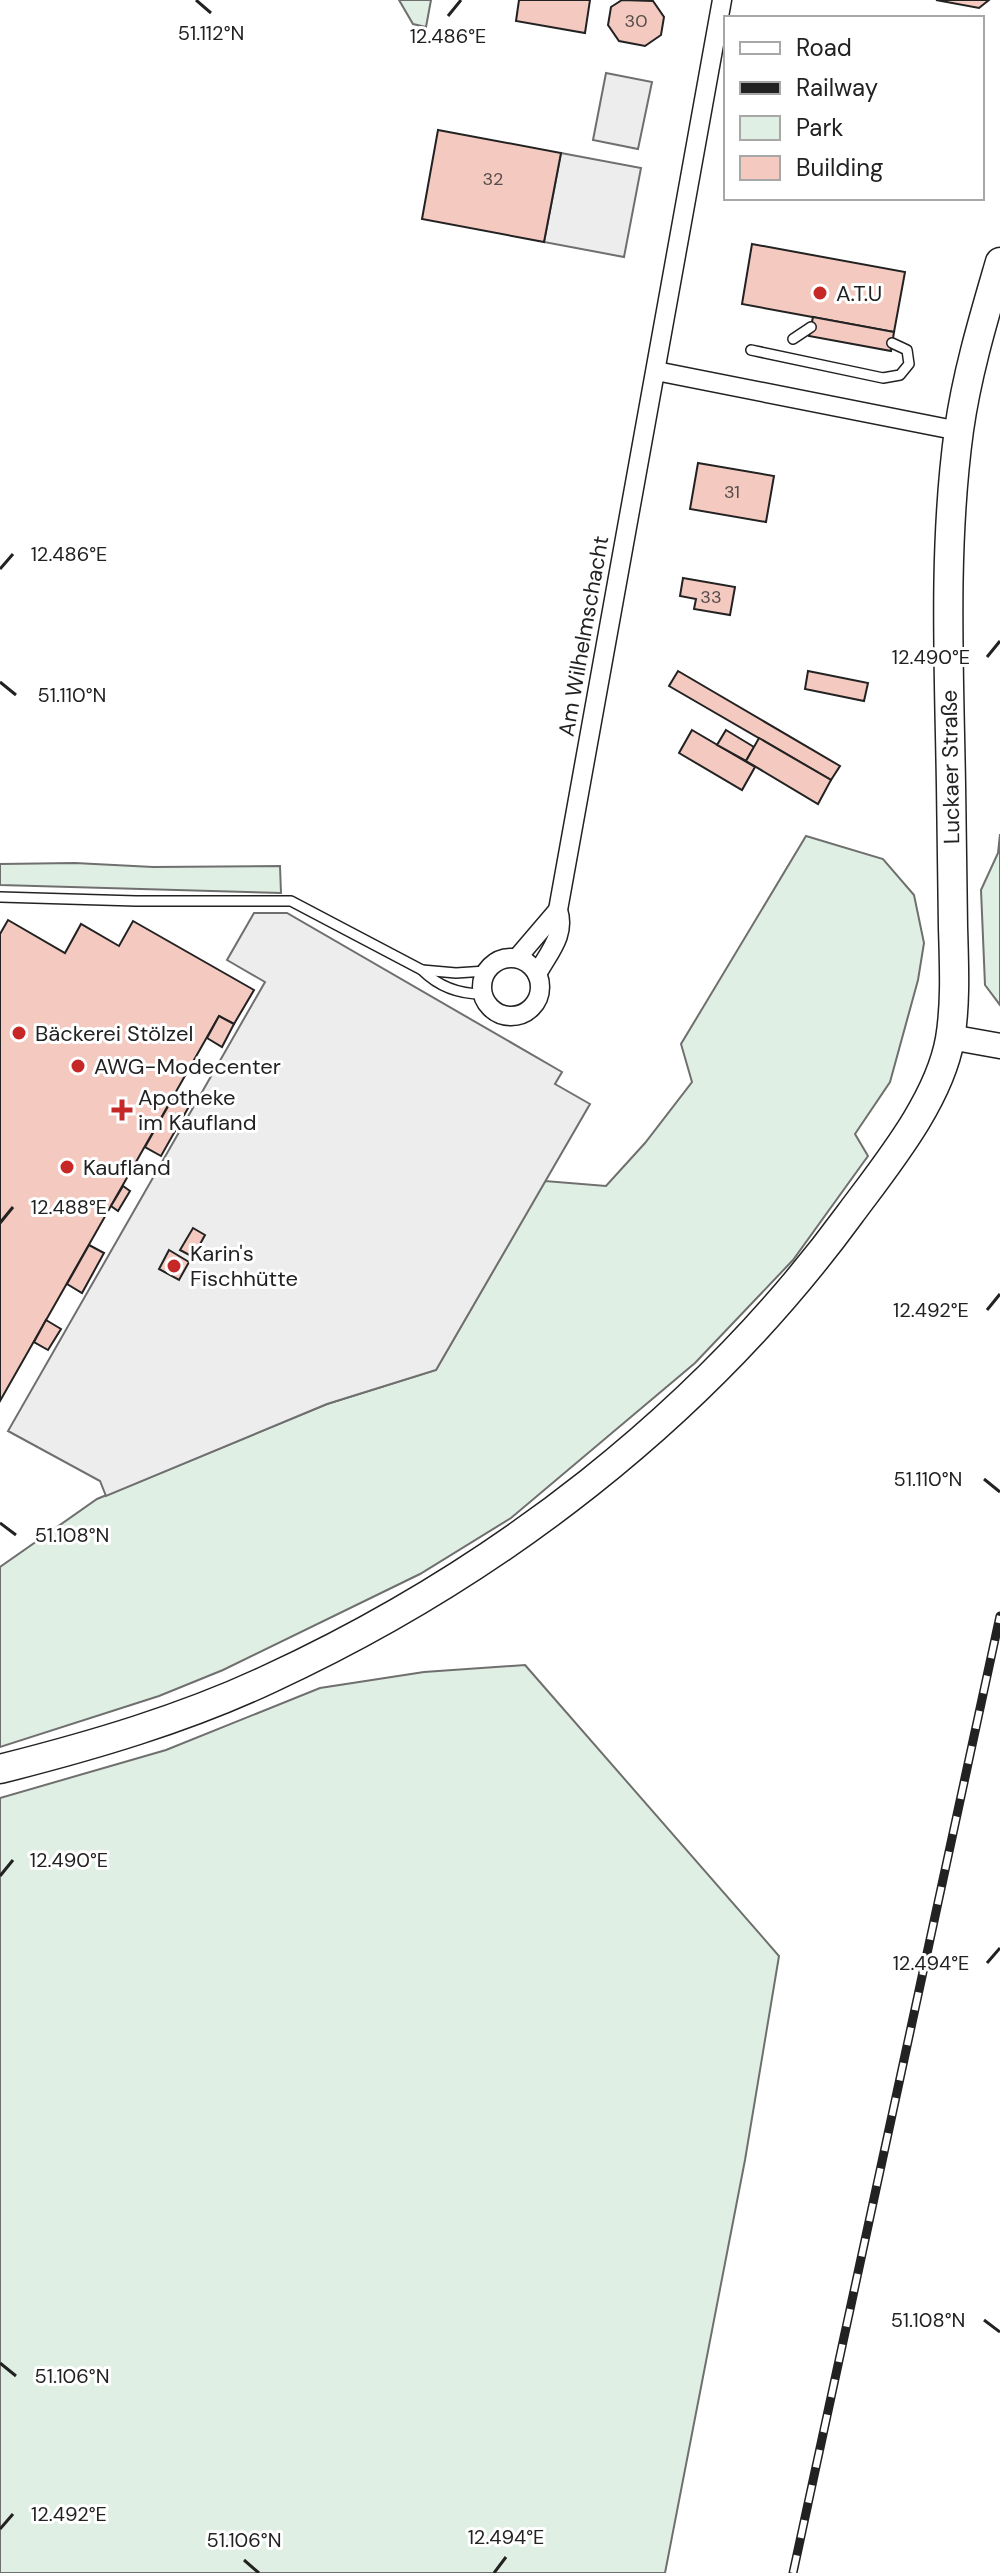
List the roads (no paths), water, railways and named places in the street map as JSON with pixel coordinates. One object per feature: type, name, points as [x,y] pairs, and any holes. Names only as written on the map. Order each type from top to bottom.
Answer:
[{"type":"main road","name":"Luckaer Straße","points":[[0,1769],[70,1752],[169,1719],[267,1680],[421,1600],[550,1515],[657,1424],[758,1326],[811,1267],[886,1166],[933,1090],[950,1037],[954,962],[947,599],[959,431],[979,334],[1000,262]]},
{"type":"street","name":"Am Wilhelmschacht","points":[[482,994],[489,1008],[500,1015],[522,1015],[535,1004],[538,997],[537,974],[561,932],[562,921],[558,910],[722,0]]},
{"type":"street","points":[[656,371],[959,431]]},
{"type":"street","points":[[517,958],[558,910]]},
{"type":"street","points":[[482,994],[481,984],[486,971],[502,959],[517,958],[529,964],[537,974]]},
{"type":"street","points":[[950,1037],[1000,1046]]},
{"type":"lane","points":[[793,339],[811,327]]},
{"type":"lane","points":[[751,350],[883,378],[900,375],[909,364],[907,350],[892,343]]},
{"type":"lane","points":[[0,897],[291,901],[422,970],[433,981],[454,991],[482,994]]},
{"type":"lane","points":[[422,970],[456,973],[486,971]]},
{"type":"railway","points":[[793,2573],[1000,1616]]},
{"type":"place","name":"A.T.U","points":[[820,293]]},
{"type":"place","name":"Bäckerei Stölzel","points":[[19,1033]]},
{"type":"place","name":"AWG-Modecenter","points":[[78,1066]]},
{"type":"place","name":"Apotheke im Kaufland","points":[[122,1110]]},
{"type":"place","name":"Kaufland","points":[[67,1167]]},
{"type":"place","name":"Karin's Fischhütte","points":[[174,1266]]}]
